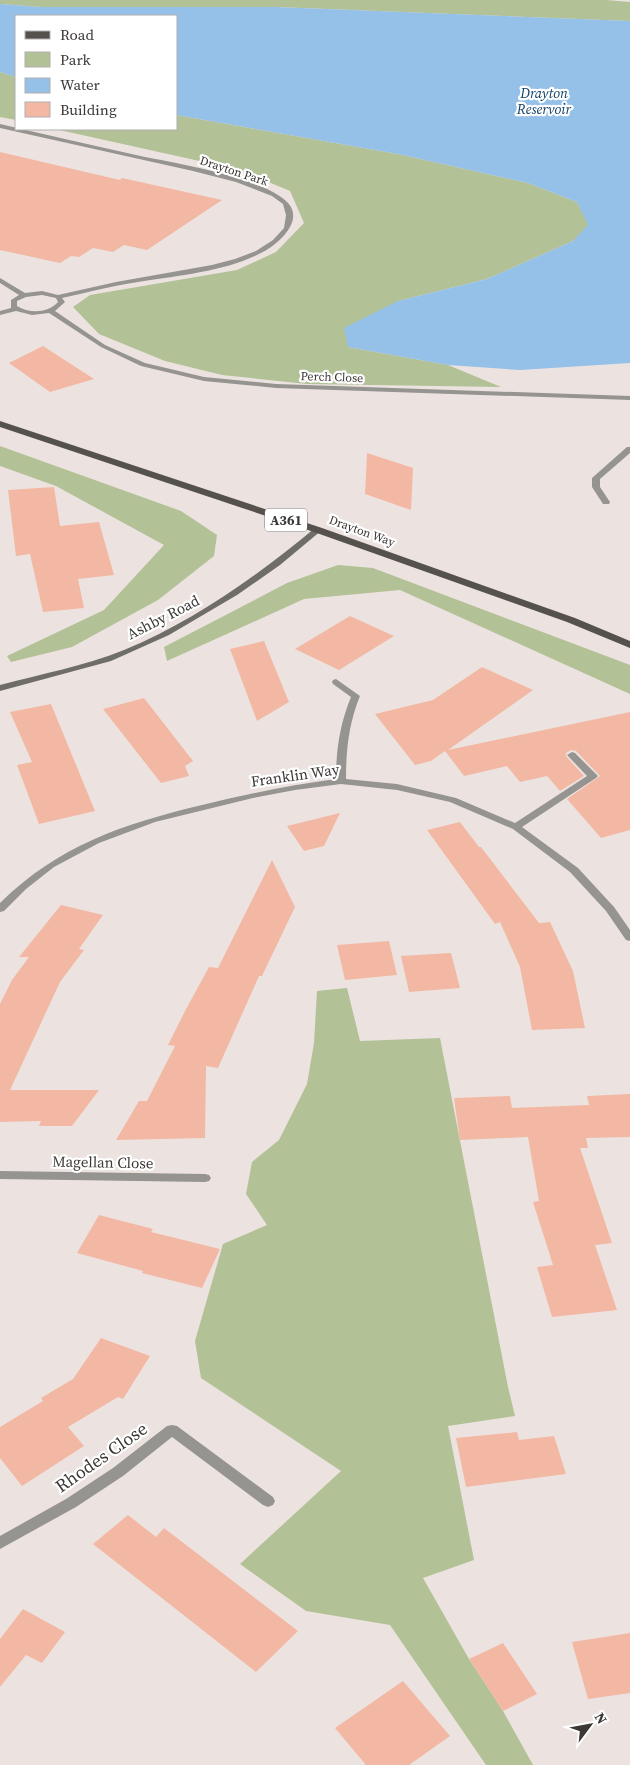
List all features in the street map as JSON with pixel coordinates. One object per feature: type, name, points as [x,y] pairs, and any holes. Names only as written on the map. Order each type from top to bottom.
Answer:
[{"type":"main road","name":"Drayton Way","points":[[0,424],[318,530],[571,620],[630,644]]},
{"type":"main road","name":"Drayton Way","points":[[571,620],[630,636]]},
{"type":"street","name":"Drayton Park","points":[[0,126],[15,129]]},
{"type":"street","name":"Drayton Park","points":[[17,130],[231,179],[270,194],[285,203],[290,216],[287,228],[274,242],[242,259],[203,269],[126,281],[58,297]]},
{"type":"street","points":[[0,280],[24,295]]},
{"type":"street","points":[[0,314],[15,309],[32,313],[50,311],[60,306],[62,302],[58,297],[42,293],[24,295],[14,300],[12,304],[15,309]]},
{"type":"street","name":"Perch Close","points":[[50,311],[103,346],[143,365],[204,379],[276,386],[630,398]]},
{"type":"street","points":[[606,502],[596,487],[596,478],[630,448]]},
{"type":"street","name":"Ashby Road","points":[[0,688],[104,660],[142,646],[186,623],[237,592],[290,554],[318,530]]},
{"type":"street","points":[[336,682],[356,696],[341,738],[341,781]]},
{"type":"street","points":[[516,827],[592,776],[572,755]]},
{"type":"street","name":"Franklin Way","points":[[0,909],[22,887],[51,865],[96,841],[152,820],[252,795],[341,781],[398,787],[453,800],[516,827],[574,870],[610,909],[630,938]]},
{"type":"street","name":"Magellan Close","points":[[0,1175],[205,1178]]},
{"type":"street","name":"Rhodes Close","points":[[0,1543],[71,1503],[118,1472],[172,1430],[268,1501]]},
{"type":"green space","points":[[0,0],[606,0],[630,2],[630,21],[276,7],[41,7],[0,4]]},
{"type":"green space","points":[[0,72],[15,77],[15,120],[0,117]]},
{"type":"green space","points":[[178,115],[398,154],[528,183],[577,202],[589,225],[573,241],[487,279],[398,301],[348,347],[448,365],[501,387],[307,384],[222,375],[165,361],[99,334],[73,307],[90,295],[237,270],[276,252],[304,223],[290,191],[240,170],[60,130],[178,130]]},
{"type":"green space","points":[[0,446],[181,511],[217,535],[214,556],[158,600],[72,647],[11,662],[7,656],[104,610],[164,545],[56,486],[0,466]]},
{"type":"green space","points":[[338,565],[373,568],[630,665],[630,694],[400,590],[304,599],[167,661],[164,647],[287,583]]},
{"type":"green space","points":[[347,988],[360,1041],[440,1038],[515,1416],[448,1426],[474,1560],[423,1578],[469,1659],[503,1711],[533,1765],[486,1765],[390,1625],[306,1611],[240,1564],[341,1471],[201,1378],[195,1341],[223,1244],[267,1225],[246,1194],[252,1162],[279,1140],[307,1084],[314,1043],[317,991]]},
{"type":"water","name":"Drayton Reservoir","points":[[0,4],[41,7],[276,7],[630,21],[630,363],[520,370],[448,365],[348,347],[344,328],[398,301],[487,279],[573,241],[588,225],[577,202],[528,183],[398,154],[178,115],[178,15],[15,15],[15,77],[0,72]]},
{"type":"building","points":[[0,152],[120,180],[122,178],[222,200],[147,250],[124,245],[113,252],[93,248],[79,257],[71,256],[60,263],[0,250]]},
{"type":"building","points":[[43,346],[94,379],[50,392],[9,363]]},
{"type":"building","points":[[367,453],[413,468],[411,510],[365,494]]},
{"type":"building","points":[[54,487],[60,526],[99,522],[114,575],[78,579],[84,608],[43,612],[30,554],[16,556],[8,490]]},
{"type":"building","points":[[350,616],[394,636],[339,670],[295,649]]},
{"type":"building","points":[[264,641],[289,702],[257,721],[230,649]]},
{"type":"building","points":[[482,667],[533,690],[448,750],[630,712],[630,830],[601,838],[567,799],[600,776],[576,751],[571,750],[566,753],[566,756],[584,776],[560,791],[547,776],[520,782],[507,766],[464,776],[445,751],[431,761],[415,765],[375,714],[433,700]]},
{"type":"building","points":[[144,698],[193,761],[185,766],[189,776],[161,783],[103,709]]},
{"type":"building","points":[[51,704],[95,811],[39,824],[17,765],[32,762],[10,712]]},
{"type":"building","points":[[340,813],[324,846],[304,851],[287,826]]},
{"type":"building","points":[[460,822],[539,923],[550,922],[573,971],[585,1028],[532,1030],[520,967],[500,922],[495,924],[427,830]]},
{"type":"building","points":[[272,860],[295,907],[262,976],[259,976],[218,1068],[206,1066],[205,1138],[116,1140],[139,1101],[147,1101],[175,1046],[168,1045],[185,1011],[209,967],[218,968]]},
{"type":"building","points":[[61,905],[103,915],[79,949],[84,950],[60,982],[10,1090],[99,1090],[72,1126],[39,1126],[41,1121],[0,1122],[0,1004],[12,980],[29,957],[19,957]]},
{"type":"building","points":[[389,941],[397,975],[345,980],[337,945]]},
{"type":"building","points":[[451,953],[460,988],[409,992],[401,956]]},
{"type":"building","points":[[630,1094],[630,1137],[586,1138],[588,1148],[580,1148],[612,1243],[595,1245],[617,1310],[552,1317],[537,1267],[553,1265],[533,1202],[539,1201],[528,1137],[460,1140],[454,1098],[510,1096],[512,1108],[589,1105],[587,1096]]},
{"type":"building","points":[[99,1215],[153,1229],[151,1232],[220,1249],[202,1288],[142,1273],[143,1271],[77,1253]]},
{"type":"building","points":[[101,1338],[150,1356],[123,1399],[118,1397],[68,1427],[84,1446],[22,1486],[0,1458],[0,1427],[43,1401],[41,1398],[73,1379]]},
{"type":"building","points":[[517,1432],[519,1440],[554,1436],[566,1474],[466,1487],[456,1438]]},
{"type":"building","points":[[128,1515],[156,1537],[164,1528],[298,1631],[256,1672],[93,1544]]},
{"type":"building","points":[[23,1609],[65,1632],[42,1663],[26,1655],[0,1687],[0,1639]]},
{"type":"building","points":[[630,1633],[630,1693],[588,1699],[572,1642]]},
{"type":"building","points":[[503,1643],[537,1694],[503,1711],[469,1659]]},
{"type":"building","points":[[403,1681],[450,1736],[409,1765],[366,1765],[335,1728]]}]
